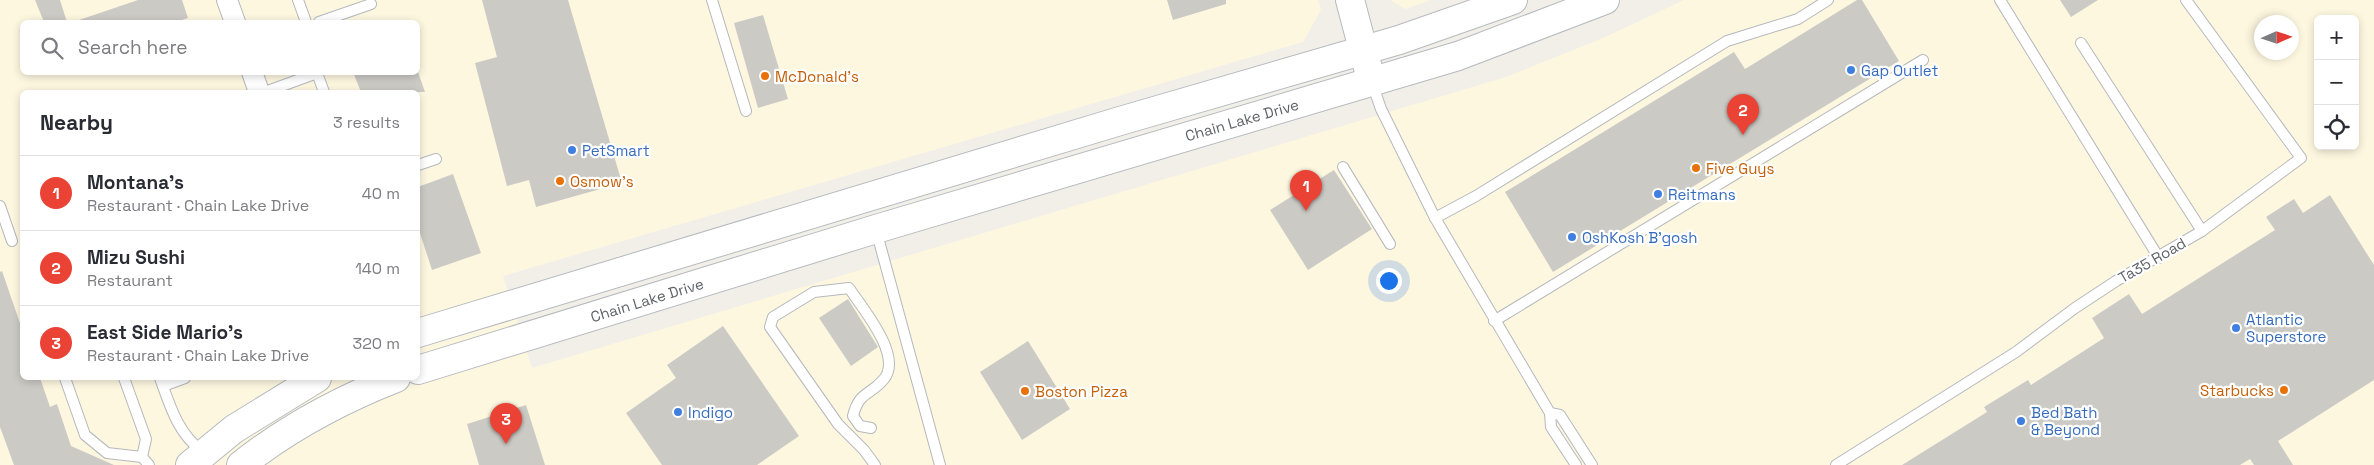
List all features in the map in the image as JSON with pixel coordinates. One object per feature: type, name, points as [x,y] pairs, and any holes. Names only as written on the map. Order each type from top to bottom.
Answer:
[{"type":"street","points":[[227,0],[234,20]]},
{"type":"street","points":[[1350,0],[1372,82]]},
{"type":"street","points":[[420,332],[867,199],[1120,121],[1363,50],[1482,12],[1513,0]]},
{"type":"street","name":"Chain Lake Drive","points":[[420,369],[876,229],[1372,82],[1474,50],[1605,0]]},
{"type":"street","points":[[253,75],[258,90]]},
{"type":"street","points":[[867,199],[876,229]]},
{"type":"street","points":[[197,459],[241,425],[314,380]]},
{"type":"street","points":[[241,465],[282,434],[362,384],[385,380]]},
{"type":"lane","points":[[298,0],[305,20]]},
{"type":"lane","points":[[712,0],[746,111]]},
{"type":"lane","points":[[1435,218],[1476,196],[1727,41],[1798,19],[1828,0]]},
{"type":"lane","points":[[2000,0],[2159,258]]},
{"type":"lane","name":"Ta35 Road","points":[[1836,465],[2016,352],[2099,292],[2202,231],[2301,158],[2186,0]]},
{"type":"lane","points":[[325,20],[371,4]]},
{"type":"lane","points":[[2082,42],[2202,231]]},
{"type":"lane","points":[[1494,321],[1923,60]]},
{"type":"lane","points":[[270,90],[311,75]]},
{"type":"lane","points":[[317,75],[323,90]]},
{"type":"lane","points":[[1372,82],[1381,109],[1435,218],[1494,321],[1550,413],[1551,427],[1576,465]]},
{"type":"lane","points":[[420,164],[436,159]]},
{"type":"lane","points":[[1343,167],[1390,244]]},
{"type":"lane","points":[[0,206],[12,241]]},
{"type":"lane","points":[[876,229],[940,465]]},
{"type":"lane","points":[[871,428],[860,426],[853,416],[856,402],[884,379],[890,365],[886,345],[850,288],[814,292],[773,317],[770,327],[838,424],[864,450],[875,465]]},
{"type":"lane","points":[[66,380],[85,435],[107,454],[145,461],[146,439],[125,380]]},
{"type":"lane","points":[[162,382],[179,428],[190,442],[197,459]]},
{"type":"lane","points":[[1550,413],[1560,415],[1592,465]]},
{"type":"shaded area","points":[[0,0],[1318,0],[1321,10],[1303,42],[503,276],[532,368],[1506,77],[1601,39],[1684,0],[2374,0],[2374,465],[0,465]]},
{"type":"shaded area","points":[[1390,0],[1431,0],[1405,9]]},
{"type":"building","points":[[35,0],[60,0],[66,20],[43,20]]},
{"type":"building","points":[[138,0],[182,0],[188,18],[182,20],[79,20]]},
{"type":"building","points":[[482,0],[568,0],[622,183],[536,207],[529,180],[507,186],[475,63],[497,57]]},
{"type":"building","points":[[1167,0],[1226,0],[1226,4],[1173,20]]},
{"type":"building","points":[[1857,0],[1862,0],[1899,61],[1553,272],[1505,192],[1734,52],[1745,69]]},
{"type":"building","points":[[2060,0],[2098,0],[2071,17]]},
{"type":"building","name":"McDonald's","points":[[763,15],[788,99],[758,108],[734,23]]},
{"type":"building","points":[[354,75],[419,75],[425,92],[420,92],[420,90],[360,90]]},
{"type":"building","points":[[1334,170],[1372,229],[1308,270],[1270,210]]},
{"type":"building","points":[[453,174],[481,253],[432,270],[420,233],[420,186]]},
{"type":"building","name":"Atlantic Superstore","points":[[2330,195],[2374,265],[2374,380],[2278,441],[2293,465],[2254,465],[2250,459],[2240,465],[1902,465],[1987,412],[1984,407],[2028,380],[2031,385],[2104,338],[2092,318],[2129,294],[2142,314],[2275,230],[2266,217],[2294,199],[2303,213]]},
{"type":"building","points":[[2,271],[20,323],[20,380],[41,380],[50,407],[57,404],[71,446],[114,465],[14,465],[0,427],[0,272]]},
{"type":"building","points":[[848,299],[878,347],[851,366],[819,318]]},
{"type":"building","points":[[723,326],[799,436],[757,465],[662,465],[626,413],[676,378],[667,365]]},
{"type":"building","name":"Boston Pizza","points":[[1028,341],[1070,409],[1022,440],[980,372]]},
{"type":"building","points":[[526,405],[545,465],[479,465],[467,424]]},
{"type":"place","name":"Gap Outlet","points":[[1851,70]]},
{"type":"place","name":"McDonald's","points":[[765,76]]},
{"type":"place","name":"Mizu Sushi","points":[[1743,135]]},
{"type":"place","name":"PetSmart","points":[[572,150]]},
{"type":"place","name":"Five Guys","points":[[1696,168]]},
{"type":"place","name":"Osmow's","points":[[560,181]]},
{"type":"place","name":"Reitmans","points":[[1658,194]]},
{"type":"place","name":"Montana's","points":[[1306,211]]},
{"type":"place","name":"OshKosh B'gosh","points":[[1572,237]]},
{"type":"place","name":"Atlantic Superstore","points":[[2236,328]]},
{"type":"place","name":"Starbucks","points":[[2284,390]]},
{"type":"place","name":"Boston Pizza","points":[[1025,391]]},
{"type":"place","name":"Indigo","points":[[678,412]]},
{"type":"place","name":"Bed Bath & Beyond","points":[[2021,421]]},
{"type":"place","name":"East Side Mario's","points":[[506,444]]}]
